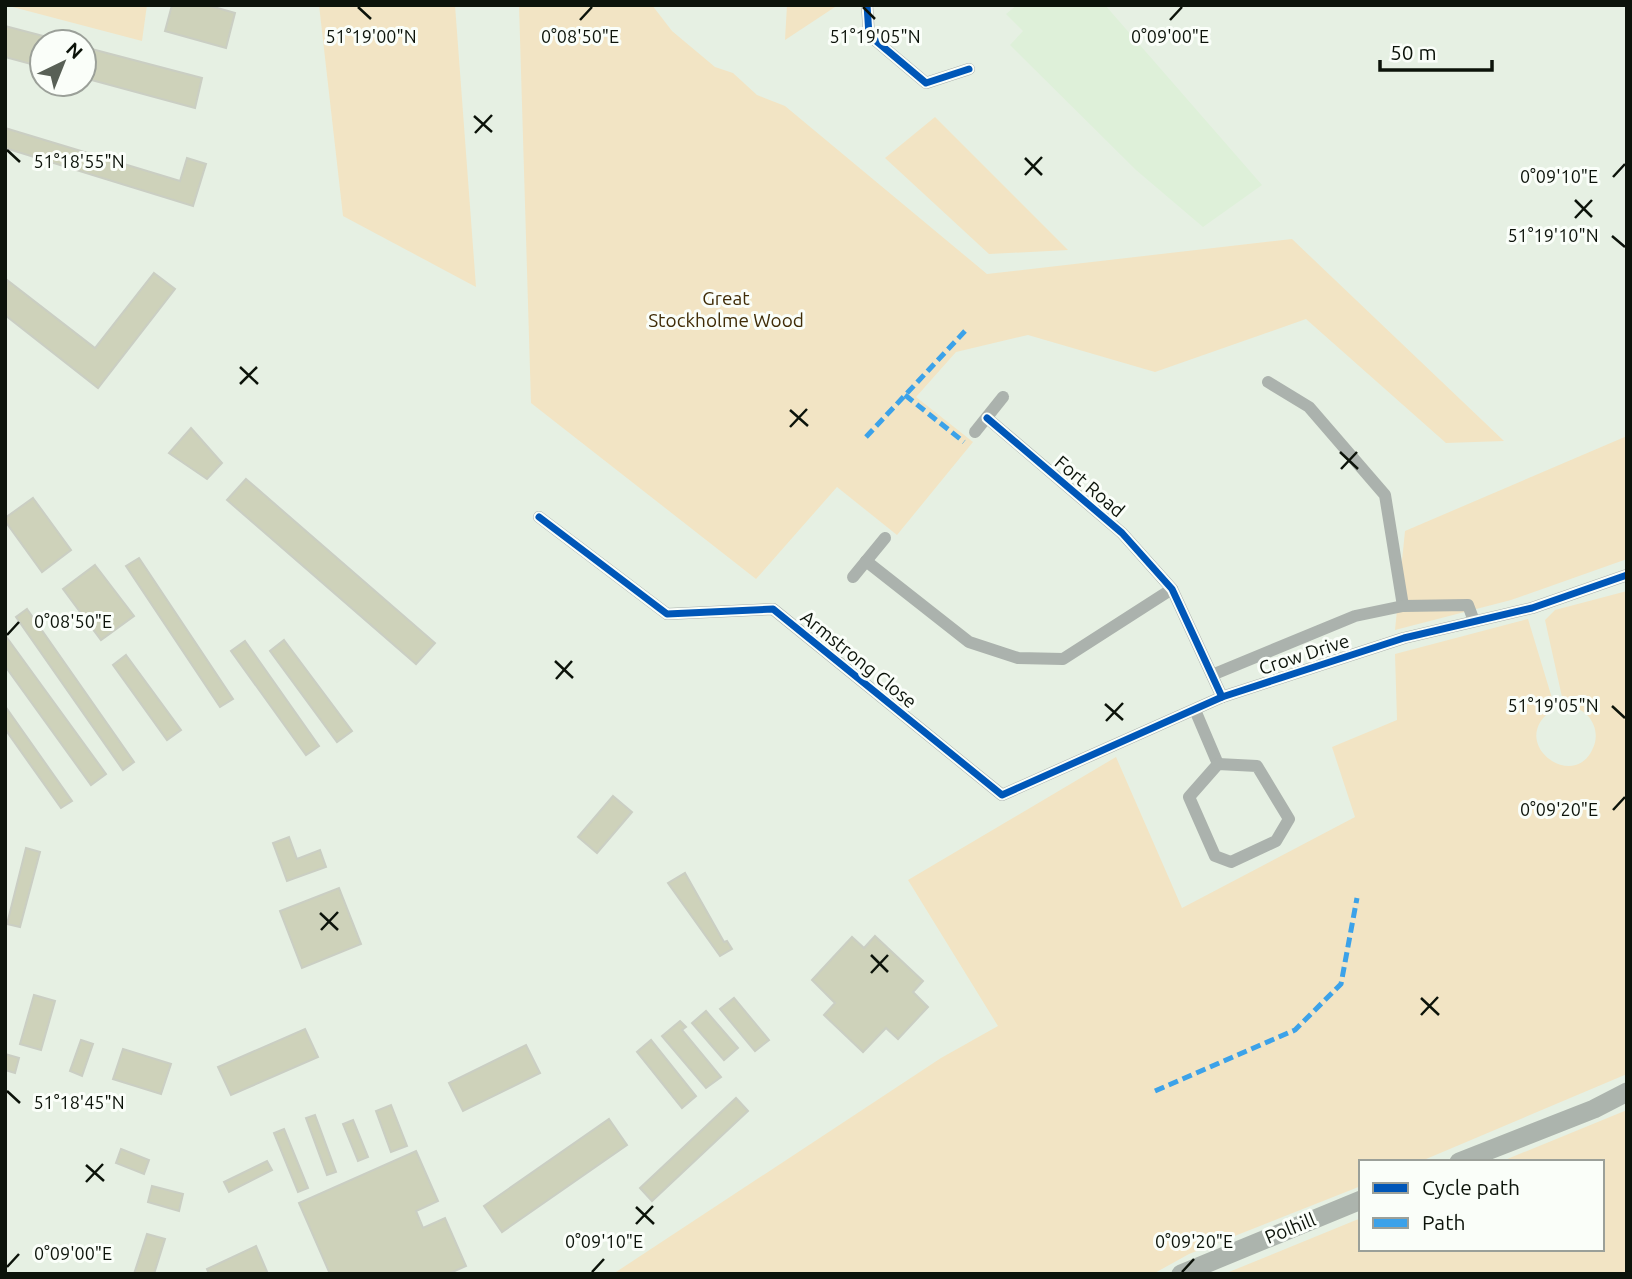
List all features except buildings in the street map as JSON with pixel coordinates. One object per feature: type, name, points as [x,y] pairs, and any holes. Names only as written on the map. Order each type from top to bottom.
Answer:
[{"type":"main road","points":[[1464,1160],[1594,1109],[1627,1092]]},
{"type":"main road","name":"Polhill","points":[[1181,1274],[1359,1201]]},
{"type":"street","points":[[867,5],[869,35],[926,83],[969,68]]},
{"type":"street","points":[[1268,382],[1309,407],[1385,495],[1403,606]]},
{"type":"street","points":[[975,432],[1003,397]]},
{"type":"street","name":"Fort Road","points":[[987,418],[1122,534],[1172,589],[1222,698]]},
{"type":"street","name":"Armstrong Close","points":[[540,517],[667,614],[773,609],[1002,795]]},
{"type":"street","points":[[853,577],[885,538]]},
{"type":"street","points":[[866,561],[969,642],[1018,658],[1063,659],[1172,589]]},
{"type":"street","name":"Crow Drive","points":[[1002,795],[1222,698],[1404,638],[1532,608],[1627,575]]},
{"type":"street","points":[[1212,675],[1356,616],[1403,606],[1468,605],[1474,621]]},
{"type":"street","points":[[1195,710],[1218,764]]},
{"type":"street","points":[[1218,764],[1257,766],[1289,820],[1276,841],[1231,862],[1215,856],[1189,797],[1218,764]]},
{"type":"shaded area","points":[[1017,5],[1105,5],[1262,185],[1203,227],[1136,170],[1010,45],[1023,31],[1006,14]]},
{"type":"green space","points":[[5,5],[147,5],[142,41]]},
{"type":"green space","points":[[319,5],[455,5],[476,287],[343,216]]},
{"type":"green space","name":"Great Stockholme Wood","points":[[519,5],[652,5],[672,31],[715,67],[733,73],[757,95],[785,106],[987,274],[1292,239],[1504,441],[1446,443],[1306,319],[1155,372],[1028,335],[956,352],[916,397],[973,442],[897,535],[837,487],[756,579],[531,403]]},
{"type":"green space","points":[[787,5],[838,5],[785,40]]},
{"type":"green space","points":[[935,117],[1068,250],[989,254],[885,158]]},
{"type":"green space","points":[[1627,436],[1627,559],[1511,600],[1395,630],[1405,531]]},
{"type":"green space","points":[[1627,591],[1627,1074],[1424,1160],[1359,1160],[1359,1187],[1189,1254],[1153,1274],[613,1274],[941,1058],[998,1026],[908,880],[1116,757],[1182,908],[1355,817],[1332,747],[1397,720],[1395,654],[1528,619],[1555,708],[1541,721],[1536,735],[1539,747],[1547,758],[1559,764],[1572,766],[1584,761],[1593,748],[1596,732],[1586,714],[1564,706],[1545,620],[1555,610]]},
{"type":"green space","points":[[1627,1110],[1627,1274],[1224,1274],[1359,1219],[1359,1251],[1604,1251],[1604,1160],[1505,1160]]},
{"type":"marked path","points":[[866,437],[966,330]]},
{"type":"marked path","points":[[905,395],[964,442]]},
{"type":"marked path","points":[[1155,1091],[1295,1030],[1341,984],[1357,898]]},
{"type":"cycle path","points":[[867,5],[869,35],[926,83],[969,69]]},
{"type":"cycle path","points":[[987,418],[1122,533],[1172,589],[1222,697]]},
{"type":"cycle path","points":[[539,517],[667,614],[773,609],[1002,795],[1222,697],[1404,638],[1532,608],[1627,575]]}]
